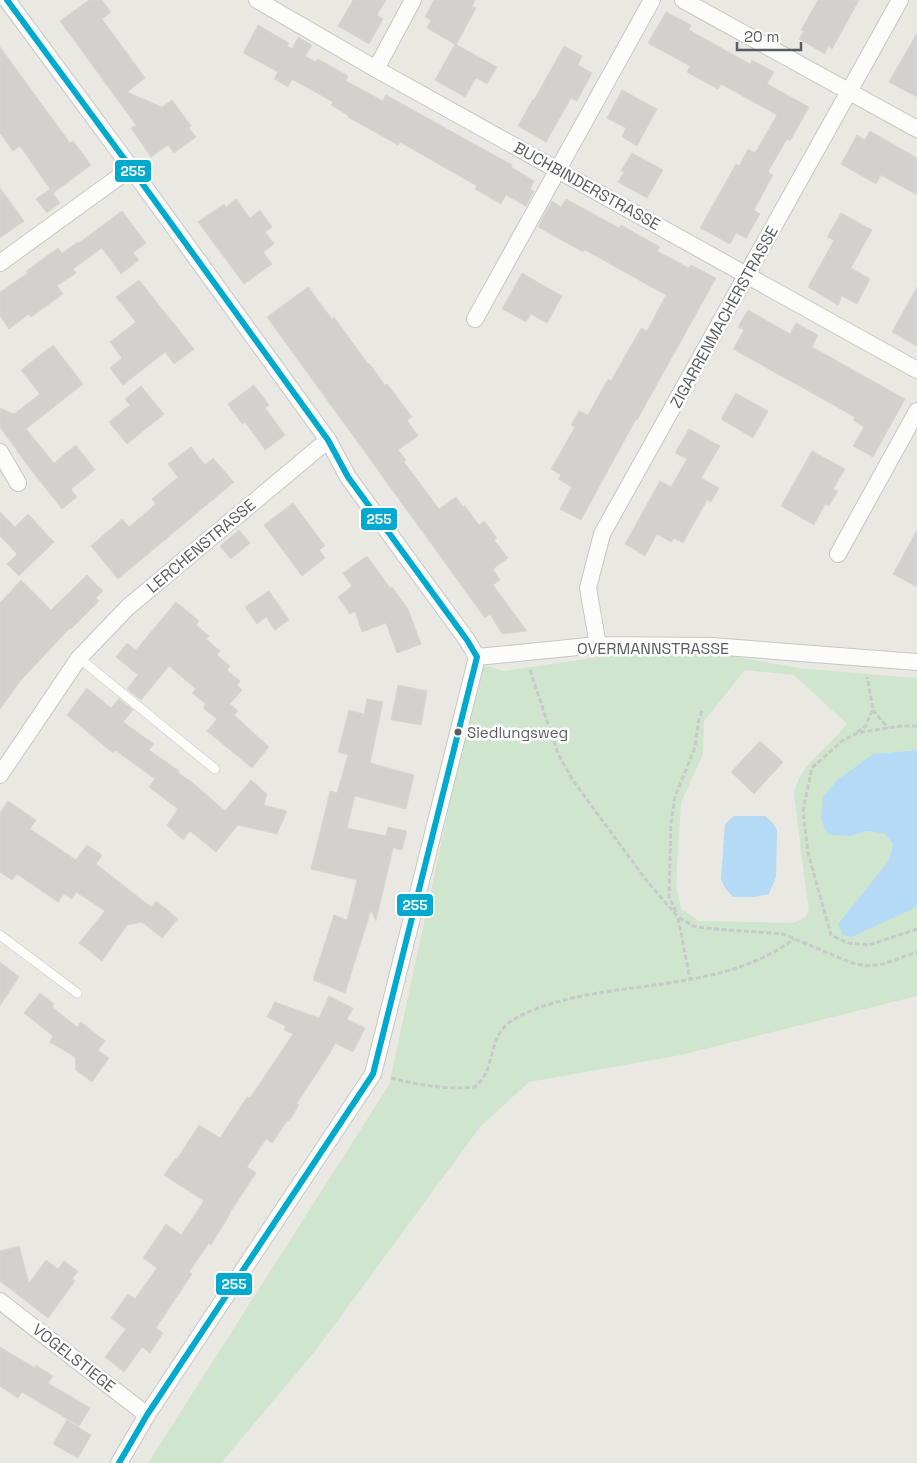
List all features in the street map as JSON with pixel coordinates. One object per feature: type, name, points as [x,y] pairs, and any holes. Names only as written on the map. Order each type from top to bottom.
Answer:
[{"type":"street","points":[[7,0],[328,440],[348,477],[467,640],[477,657],[373,1074],[148,1415],[120,1463]]},
{"type":"street","name":"BUCHBINDERSTRASSE","points":[[257,0],[376,69],[917,370]]},
{"type":"street","points":[[376,69],[413,0]]},
{"type":"street","points":[[475,319],[652,0]]},
{"type":"street","points":[[683,0],[917,129]]},
{"type":"street","name":"ZIGARRENMACHERSTRASSE","points":[[598,645],[588,588],[602,534],[900,0]]},
{"type":"street","points":[[0,263],[131,168]]},
{"type":"street","points":[[838,554],[917,411]]},
{"type":"street","name":"LERCHENSTRASSE","points":[[0,775],[79,658],[128,606],[328,440]]},
{"type":"street","points":[[0,452],[18,483]]},
{"type":"street","name":"OVERMANNSTRASSE","points":[[477,657],[598,645],[712,646],[917,662]]},
{"type":"street","name":"VOGELSTIEGE","points":[[0,1301],[148,1415]]},
{"type":"lane","points":[[79,658],[215,769]]},
{"type":"lane","points":[[0,935],[77,993]]},
{"type":"path","points":[[527,652],[531,675],[558,754],[574,782],[646,880],[678,917],[692,926],[704,928],[783,934],[852,963],[866,966],[883,964],[917,952]]},
{"type":"path","points":[[869,688],[873,709],[888,728]]},
{"type":"path","points":[[690,979],[678,917],[669,897],[671,823],[675,797],[695,747],[699,718],[703,709]]},
{"type":"path","points":[[873,709],[865,727],[842,741],[812,768],[803,811],[808,853],[831,935],[848,943],[869,945],[917,929]]},
{"type":"path","points":[[857,733],[917,726]]},
{"type":"path","points":[[373,1074],[414,1084],[442,1088],[475,1086],[484,1077],[494,1045],[506,1025],[532,1010],[580,996],[714,974],[772,954],[794,938]]},
{"type":"green space","points":[[612,655],[696,655],[738,657],[798,668],[917,678],[917,750],[873,754],[837,780],[823,797],[850,836],[867,831],[885,834],[893,844],[889,860],[838,924],[852,937],[917,907],[917,996],[681,1055],[529,1082],[480,1127],[316,1350],[221,1463],[148,1463],[389,1085],[480,664],[504,671]],"holes":[[[745,670],[794,675],[847,724],[808,765],[797,783],[794,793],[809,910],[806,916],[794,923],[699,921],[681,909],[676,884],[681,803],[703,754],[704,721]]]},
{"type":"water","points":[[917,750],[917,907],[852,937],[843,935],[838,924],[889,860],[893,844],[885,834],[867,831],[850,836],[830,835],[825,830],[821,818],[823,797],[837,780],[873,754]]},
{"type":"water","points":[[734,816],[765,816],[773,823],[777,830],[776,877],[769,894],[755,897],[733,897],[725,888],[721,879],[725,824]]},
{"type":"building","points":[[89,0],[102,0],[111,12],[102,19],[145,78],[127,92],[162,107],[172,100],[191,126],[189,128],[196,137],[174,153],[168,145],[151,157],[131,128],[136,125],[60,21]]},
{"type":"building","points":[[353,0],[386,0],[377,15],[383,19],[369,44],[338,26]]},
{"type":"building","points":[[434,0],[475,0],[472,6],[476,8],[456,45],[427,28],[431,20],[425,17]]},
{"type":"building","points":[[818,0],[859,0],[832,49],[828,46],[825,54],[799,39],[804,31],[801,30]]},
{"type":"building","points":[[666,12],[691,25],[689,30],[750,64],[752,60],[774,72],[767,84],[809,107],[790,141],[787,139],[768,172],[773,175],[754,210],[760,214],[746,238],[736,233],[730,244],[700,228],[736,164],[739,166],[748,149],[755,153],[777,115],[721,84],[718,89],[687,72],[690,66],[648,43]]},
{"type":"building","points":[[258,25],[289,43],[287,46],[292,49],[298,37],[312,45],[305,56],[316,62],[318,59],[348,76],[346,81],[383,101],[386,95],[512,165],[511,167],[534,181],[530,189],[534,191],[526,206],[506,195],[501,204],[475,189],[477,186],[400,142],[398,145],[348,117],[331,105],[333,102],[292,79],[288,87],[274,79],[278,72],[243,53]]},
{"type":"building","points":[[917,33],[917,97],[889,82]]},
{"type":"building","points":[[455,44],[497,67],[487,84],[476,78],[465,97],[435,80]]},
{"type":"building","points":[[564,46],[582,56],[578,65],[592,73],[577,101],[571,98],[546,142],[518,126]]},
{"type":"building","points":[[0,47],[70,143],[73,141],[91,165],[53,193],[20,146],[13,151],[0,133]]},
{"type":"building","points":[[622,90],[657,109],[637,146],[622,137],[626,128],[607,118]]},
{"type":"building","points":[[870,131],[917,158],[917,195],[881,175],[876,184],[841,164],[857,135],[865,140]]},
{"type":"building","points":[[632,153],[663,170],[647,198],[618,182],[624,172],[621,171]]},
{"type":"building","points":[[0,188],[24,221],[0,238]]},
{"type":"building","points":[[50,189],[60,203],[47,213],[36,199]]},
{"type":"building","points":[[236,199],[250,218],[260,210],[272,227],[265,232],[274,244],[263,252],[272,264],[244,284],[198,222],[224,204],[226,207]]},
{"type":"building","points":[[566,199],[619,228],[621,225],[660,247],[657,251],[689,268],[691,265],[716,278],[581,520],[560,509],[572,487],[558,479],[561,475],[551,469],[575,427],[571,425],[579,411],[588,415],[608,379],[611,381],[641,328],[647,331],[666,295],[585,250],[583,252],[538,227],[552,201],[561,207]]},
{"type":"building","points":[[122,211],[146,243],[133,253],[139,260],[121,274],[102,248],[73,269],[76,273],[57,286],[63,294],[31,317],[29,314],[9,329],[0,316],[0,292],[28,273],[26,271],[58,248],[62,253],[79,243]]},
{"type":"building","points":[[841,213],[872,230],[851,268],[870,279],[857,304],[842,296],[838,305],[808,287],[834,240],[827,237]]},
{"type":"building","points":[[522,273],[562,296],[547,323],[531,314],[526,322],[502,309]]},
{"type":"building","points":[[139,280],[194,349],[174,364],[165,352],[123,385],[110,368],[122,358],[110,342],[136,322],[116,297]]},
{"type":"building","points":[[308,287],[332,319],[334,317],[368,364],[385,385],[387,384],[412,417],[407,420],[418,436],[398,450],[406,460],[404,462],[439,509],[456,497],[479,525],[484,521],[497,538],[494,540],[508,558],[493,569],[500,580],[493,585],[527,631],[502,634],[490,614],[485,618],[267,317]]},
{"type":"building","points":[[917,287],[917,346],[892,332]]},
{"type":"building","points":[[748,310],[790,334],[796,323],[818,335],[812,347],[905,399],[873,457],[853,446],[864,427],[853,420],[855,417],[733,349],[744,330],[738,327]]},
{"type":"building","points":[[53,345],[83,384],[26,429],[54,463],[76,445],[95,470],[71,489],[77,497],[62,509],[0,427],[0,408],[14,414],[40,394],[21,370]]},
{"type":"building","points":[[254,385],[269,405],[265,408],[285,435],[265,450],[245,422],[242,424],[228,404]]},
{"type":"building","points":[[141,386],[164,414],[127,444],[109,422],[130,405],[125,399]]},
{"type":"building","points":[[736,393],[768,411],[753,438],[721,419]]},
{"type":"building","points":[[689,429],[720,446],[701,478],[719,488],[711,502],[707,500],[683,543],[674,538],[671,542],[657,534],[645,556],[625,544],[660,481],[671,487],[687,459],[675,453]]},
{"type":"building","points":[[191,447],[205,465],[213,458],[234,482],[118,579],[91,546],[122,519],[129,527],[156,504],[152,499],[178,477],[168,464]]},
{"type":"building","points":[[812,451],[845,469],[833,489],[838,491],[829,506],[825,504],[814,525],[781,506]]},
{"type":"building","points":[[293,503],[325,546],[319,550],[325,558],[302,576],[264,525]]},
{"type":"building","points":[[0,512],[15,527],[28,514],[54,542],[19,576],[7,564],[17,554],[0,536]]},
{"type":"building","points":[[239,530],[250,543],[231,559],[220,546]]},
{"type":"building","points":[[917,530],[917,587],[893,574]]},
{"type":"building","points":[[367,556],[408,609],[421,644],[397,653],[386,623],[362,632],[355,611],[350,614],[338,597],[352,586],[343,573]]},
{"type":"building","points":[[87,575],[103,591],[96,598],[99,601],[70,628],[21,680],[0,709],[0,603],[21,580],[51,610]]},
{"type":"building","points":[[269,591],[289,620],[275,630],[266,617],[257,624],[245,607]]},
{"type":"building","points":[[176,602],[199,621],[196,625],[209,636],[206,639],[220,651],[217,655],[230,666],[227,670],[240,681],[237,685],[242,690],[230,704],[238,711],[234,715],[269,747],[252,768],[207,731],[217,719],[203,708],[206,704],[192,693],[196,689],[169,666],[141,700],[127,689],[138,675],[116,657],[127,643],[136,650]]},
{"type":"building","points":[[398,685],[427,691],[421,725],[391,720]]},
{"type":"building","points":[[87,688],[111,708],[119,699],[133,710],[123,722],[154,744],[149,750],[179,771],[178,773],[192,782],[225,811],[251,780],[267,794],[264,805],[287,811],[277,834],[238,825],[216,852],[190,831],[183,840],[167,825],[178,809],[149,787],[155,779],[115,750],[113,753],[67,715]]},
{"type":"building","points":[[367,699],[383,702],[370,763],[414,775],[406,809],[355,796],[347,828],[386,836],[388,827],[407,831],[402,850],[393,848],[376,921],[371,910],[345,993],[313,980],[334,915],[347,920],[357,880],[311,869],[330,791],[337,793],[348,755],[338,752],[349,710],[364,714]]},
{"type":"building","points":[[760,741],[783,762],[754,794],[731,772]]},
{"type":"building","points":[[8,801],[36,820],[30,829],[76,860],[87,845],[102,855],[96,864],[151,907],[156,901],[178,919],[162,938],[142,922],[127,925],[102,961],[79,943],[105,911],[76,892],[72,899],[64,894],[58,902],[17,874],[12,880],[0,872],[0,813]]},
{"type":"building","points":[[0,962],[19,977],[0,1006]]},
{"type":"building","points":[[40,993],[54,1004],[52,1007],[77,1027],[81,1022],[105,1041],[98,1050],[109,1058],[92,1082],[76,1070],[75,1057],[50,1042],[53,1036],[24,1013]]},
{"type":"building","points":[[329,996],[353,1008],[347,1019],[365,1028],[353,1052],[335,1043],[297,1103],[299,1105],[289,1121],[287,1121],[272,1143],[266,1139],[247,1167],[256,1173],[211,1245],[209,1243],[189,1272],[192,1274],[156,1328],[163,1333],[150,1353],[142,1347],[124,1372],[105,1357],[126,1329],[111,1318],[128,1294],[135,1299],[157,1268],[143,1258],[166,1224],[181,1235],[204,1201],[164,1175],[199,1125],[220,1138],[247,1097],[250,1098],[293,1034],[284,1030],[286,1026],[267,1017],[275,1002],[319,1018]]},
{"type":"building","points":[[19,1246],[29,1283],[46,1260],[58,1269],[64,1261],[78,1271],[72,1279],[75,1281],[48,1318],[0,1281],[0,1251]]},
{"type":"building","points":[[0,1347],[35,1368],[36,1365],[53,1376],[48,1383],[90,1408],[79,1426],[22,1392],[18,1398],[0,1386]]},
{"type":"building","points":[[67,1420],[91,1435],[78,1458],[53,1444]]},
{"type":"transit line","name":"255","points":[[7,0],[328,440],[348,477],[467,640],[477,657],[373,1074],[147,1415],[119,1463]]},
{"type":"place","name":"Siedlungsweg","points":[[458,732]]}]
